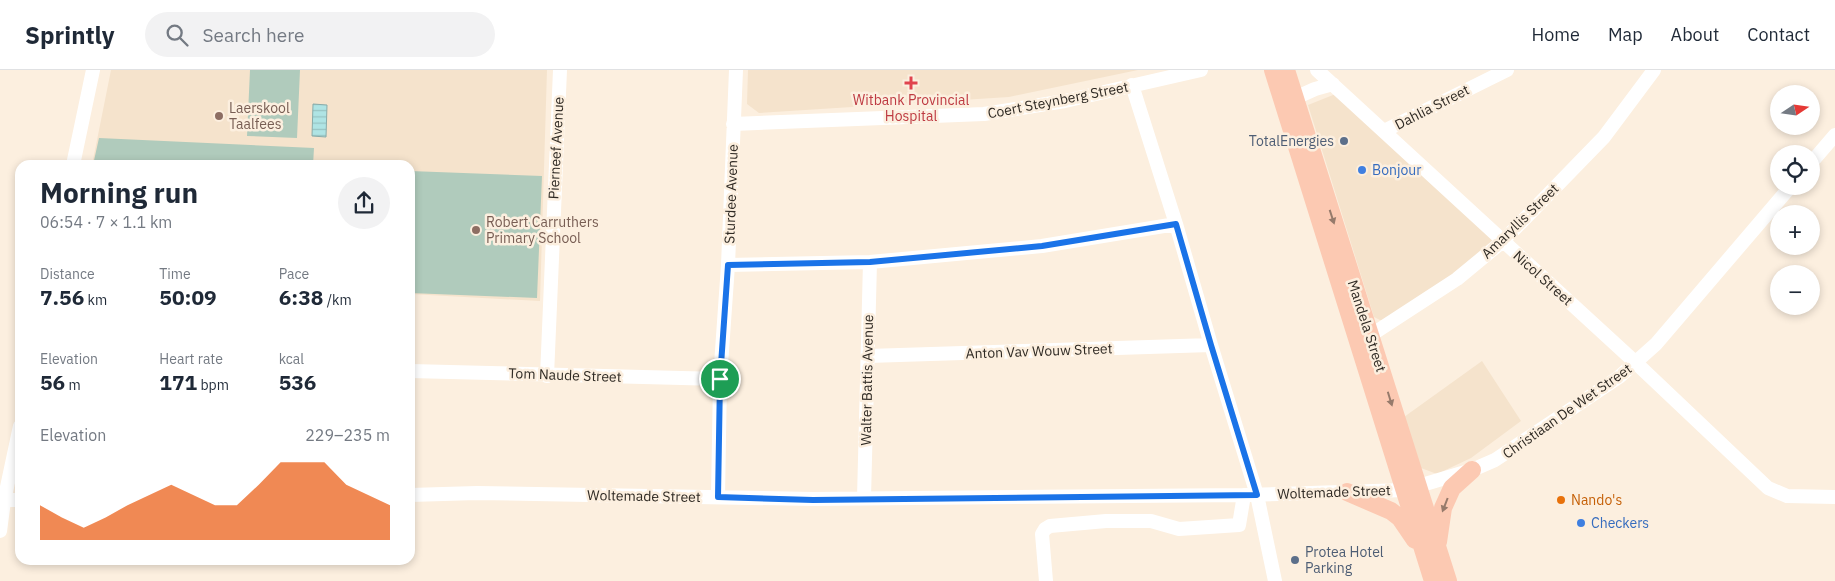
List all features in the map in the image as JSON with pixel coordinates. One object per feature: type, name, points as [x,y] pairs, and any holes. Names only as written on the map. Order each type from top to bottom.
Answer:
[{"type":"main road","name":"Mandela Street","points":[[1273,70],[1364,337]]},
{"type":"main road","name":"Mandela Street","points":[[1286,70],[1364,337],[1411,488],[1432,552],[1448,581]]},
{"type":"main road","points":[[1347,492],[1391,511],[1432,552],[1443,508],[1452,488],[1472,470]]},
{"type":"main road","name":"Mandela Street","points":[[1432,552],[1433,581]]},
{"type":"street","points":[[74,160],[92,70]]},
{"type":"street","name":"Pierneef Avenue","points":[[547,376],[560,70]]},
{"type":"street","name":"Sturdee Avenue","points":[[718,497],[720,379],[728,265],[736,70]]},
{"type":"street","name":"Coert Steynberg Street","points":[[733,124],[984,114],[1065,101],[1202,70]]},
{"type":"street","name":"Nicol Street","points":[[1317,70],[1636,363],[1768,488],[1787,496],[1835,497]]},
{"type":"street","name":"Dahlia Street","points":[[1384,131],[1507,70]]},
{"type":"street","name":"Amaryllis Street","points":[[1364,337],[1457,280],[1503,241],[1604,137],[1654,70]]},
{"type":"street","points":[[1295,98],[1315,89],[1333,84]]},
{"type":"street","points":[[1132,86],[1176,224],[1276,581]]},
{"type":"street","points":[[1820,152],[1835,135]]},
{"type":"street","name":"Christiaan De Wet Street","points":[[1411,488],[1472,470],[1508,452],[1619,377],[1656,344],[1783,195]]},
{"type":"street","points":[[728,265],[870,262],[1042,246],[1176,224]]},
{"type":"street","name":"Walter Battis Avenue","points":[[864,498],[870,262]]},
{"type":"street","name":"Anton Vav Wouw Street","points":[[868,356],[1211,345]]},
{"type":"street","name":"Tom Naude Street","points":[[415,371],[496,372],[547,376],[720,379]]},
{"type":"street","points":[[0,531],[2,500],[15,447]]},
{"type":"street","name":"Woltemade Street","points":[[415,495],[477,493],[813,500],[1251,495],[1411,488]]},
{"type":"street","points":[[1046,581],[1042,534],[1050,526],[1106,521],[1151,521],[1179,529],[1239,525],[1251,495]]},
{"type":"street","points":[[2,500],[15,500]]},
{"type":"shaded area","name":"Robert Carruthers Primary School","points":[[111,70],[547,70],[540,301],[415,294],[415,160],[93,160]]},
{"type":"shaded area","name":"Witbank Provincial Hospital","points":[[748,70],[1138,70],[1009,97],[759,113],[747,104]]},
{"type":"shaded area","points":[[1338,93],[1490,233],[1492,241],[1489,248],[1389,320],[1380,320],[1374,317],[1308,105]]},
{"type":"shaded area","points":[[1482,361],[1521,421],[1471,458],[1437,474],[1421,468],[1404,417]]},
{"type":"green space","points":[[250,70],[300,70],[297,138],[247,136]]},
{"type":"green space","points":[[99,138],[314,148],[313,160],[94,160]]},
{"type":"green space","points":[[415,171],[542,176],[537,298],[415,293]]},
{"type":"water","points":[[313,104],[327,105],[326,137],[312,136]]},
{"type":"place","name":"Witbank Provincial Hospital","points":[[911,83]]},
{"type":"place","name":"Laerskool Taalfees","points":[[219,116]]},
{"type":"place","name":"TotalEnergies","points":[[1344,141]]},
{"type":"place","name":"Bonjour","points":[[1362,170]]},
{"type":"place","name":"Robert Carruthers Primary School","points":[[476,230]]},
{"type":"place","name":"Nando's","points":[[1561,500]]},
{"type":"place","name":"Checkers","points":[[1581,523]]},
{"type":"place","name":"Protea Hotel Parking","points":[[1295,560]]},
{"type":"route","points":[[1176,224],[1257,495],[813,500],[718,497],[720,379],[728,265],[870,262],[1042,246],[1176,224]]}]
